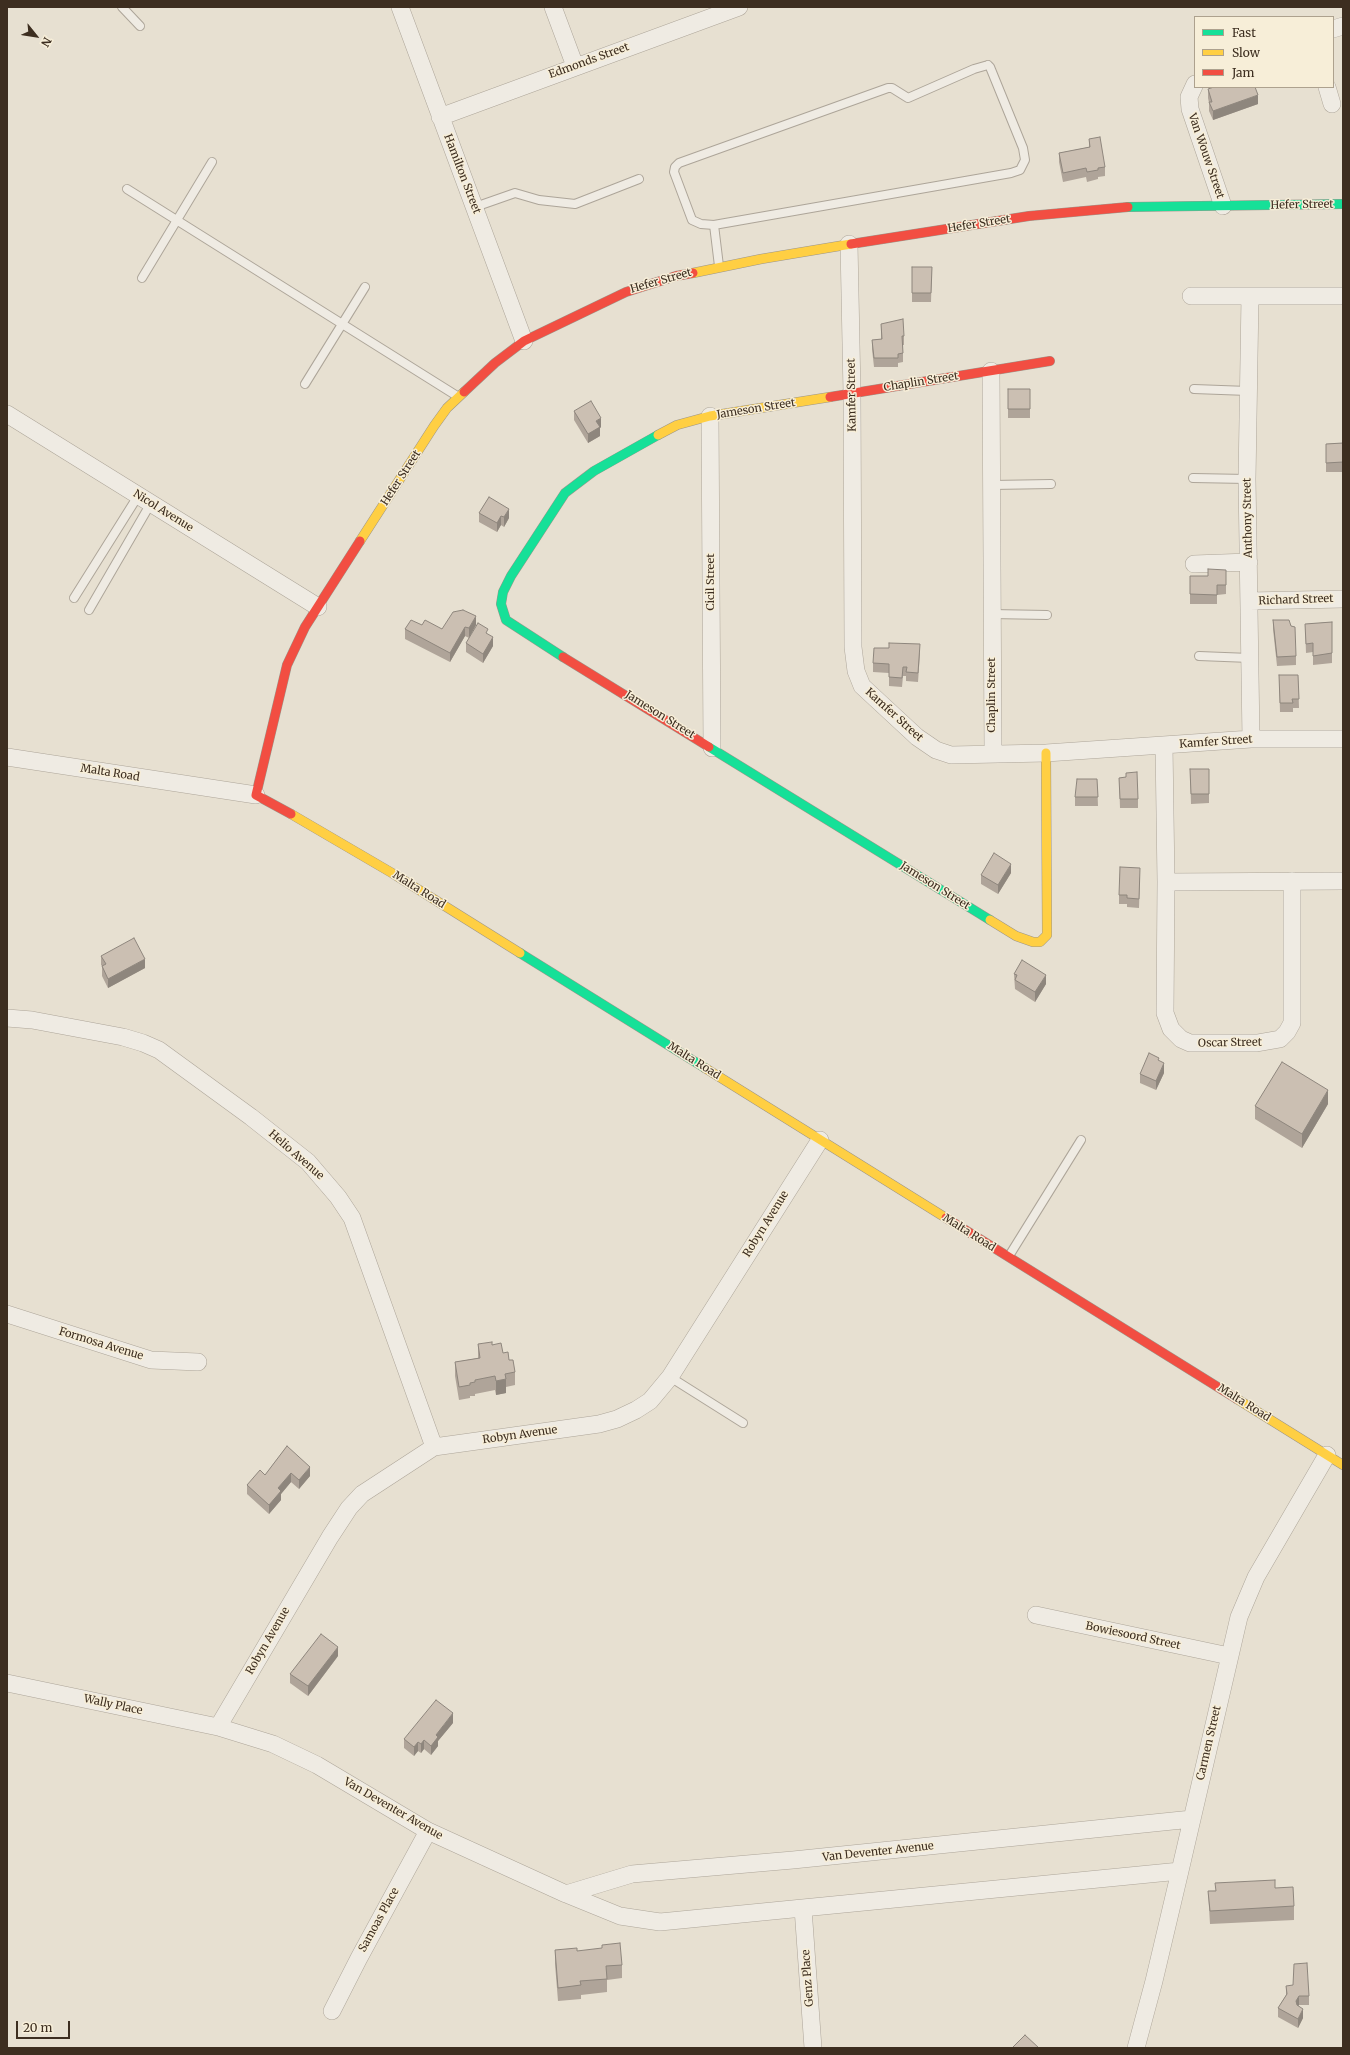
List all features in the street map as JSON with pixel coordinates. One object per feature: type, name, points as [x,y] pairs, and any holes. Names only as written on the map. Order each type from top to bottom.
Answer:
[{"type":"street","name":"Hamilton Street","points":[[400,7],[524,341]]},
{"type":"street","points":[[553,7],[575,66]]},
{"type":"street","name":"Edmonds Street","points":[[440,117],[575,66],[701,13],[739,7]]},
{"type":"street","name":"Van Wouw Street","points":[[1194,86],[1189,97],[1190,109],[1223,206]]},
{"type":"street","points":[[1327,88],[1332,104]]},
{"type":"street","name":"Hefer Street","points":[[256,795],[287,665],[295,645],[434,426],[458,396],[495,363],[524,341],[626,292],[676,276],[719,266],[849,244],[1029,216],[1080,210],[1128,207],[1343,204]]},
{"type":"street","name":"Kamfer Street","points":[[849,244],[852,393],[853,647],[859,679],[862,686],[905,726],[936,750],[951,755],[1046,753],[1251,739],[1343,739]]},
{"type":"street","points":[[1191,296],[1343,296]]},
{"type":"street","name":"Anthony Street","points":[[1250,297],[1248,479],[1251,739]]},
{"type":"street","name":"Chaplin Street","points":[[852,393],[1050,361]]},
{"type":"street","name":"Chaplin Street","points":[[990,371],[993,753]]},
{"type":"street","name":"Jameson Street","points":[[852,393],[710,416],[677,425],[594,471],[572,486],[558,502],[511,576],[503,592],[501,604],[503,615],[509,623],[1016,936],[1033,942],[1040,942],[1047,936],[1046,753]]},
{"type":"street","name":"Nicol Avenue","points":[[7,414],[318,607]]},
{"type":"street","name":"Cicil Street","points":[[710,416],[712,748]]},
{"type":"street","points":[[1194,564],[1249,562]]},
{"type":"street","name":"Richard Street","points":[[1250,601],[1343,599]]},
{"type":"street","name":"Oscar Street","points":[[1164,745],[1166,882],[1165,1013],[1171,1028],[1180,1039],[1190,1043],[1257,1043],[1280,1039],[1287,1032],[1292,1023],[1292,881]]},
{"type":"street","name":"Malta Road","points":[[7,757],[256,795],[310,823],[1343,1465]]},
{"type":"street","points":[[1166,882],[1343,881]]},
{"type":"street","name":"Helio Avenue","points":[[7,1018],[32,1020],[123,1037],[143,1043],[158,1050],[251,1117],[308,1162],[338,1197],[352,1218],[434,1447]]},
{"type":"street","name":"Robyn Avenue","points":[[218,1727],[330,1537],[349,1508],[375,1485],[434,1447],[599,1424],[617,1419],[650,1401],[670,1377],[820,1140]]},
{"type":"street","name":"Formosa Avenue","points":[[7,1314],[151,1360],[198,1362]]},
{"type":"street","name":"Carmen Street","points":[[1136,2048],[1180,1871],[1239,1617],[1256,1577],[1327,1455]]},
{"type":"street","name":"Bowiesoord Street","points":[[1036,1615],[1229,1656]]},
{"type":"street","name":"Wally Place","points":[[7,1683],[218,1727]]},
{"type":"street","name":"Van Deventer Avenue","points":[[218,1727],[274,1744],[298,1755],[428,1831],[566,1894],[620,1916],[660,1922],[1180,1871]]},
{"type":"street","name":"Van Deventer Avenue","points":[[566,1894],[632,1874],[808,1858],[1192,1819]]},
{"type":"street","name":"Samoas Place","points":[[332,2011],[428,1831]]},
{"type":"street","name":"Genz Place","points":[[803,1908],[813,2048]]},
{"type":"lane","points":[[122,7],[140,26]]},
{"type":"lane","points":[[983,65],[990,67],[1025,157],[1022,168],[1011,173],[714,224],[701,224],[692,220],[674,172],[674,168],[679,163],[888,88],[892,88],[908,98],[983,65]]},
{"type":"lane","points":[[142,278],[212,162]]},
{"type":"lane","points":[[475,208],[516,193],[539,200],[575,204],[639,179]]},
{"type":"lane","points":[[127,189],[458,396]]},
{"type":"lane","points":[[714,224],[719,266]]},
{"type":"lane","points":[[305,384],[364,287]]},
{"type":"lane","points":[[1194,389],[1248,391]]},
{"type":"lane","points":[[1193,478],[1248,479]]},
{"type":"lane","points":[[992,485],[1051,484]]},
{"type":"lane","points":[[74,598],[144,500]]},
{"type":"lane","points":[[89,610],[144,500]]},
{"type":"lane","points":[[992,614],[1047,615]]},
{"type":"lane","points":[[1199,656],[1250,658]]},
{"type":"lane","points":[[1008,1257],[1081,1140]]},
{"type":"lane","points":[[670,1377],[743,1423]]},
{"type":"building","points":[[1255,88],[1258,95],[1213,111],[1209,102],[1212,102],[1208,89]]},
{"type":"building","points":[[1100,137],[1105,167],[1087,172],[1086,168],[1063,173],[1059,153],[1090,147],[1089,139]]},
{"type":"building","points":[[912,267],[932,267],[931,293],[912,293]]},
{"type":"building","points":[[903,319],[903,353],[898,354],[898,358],[874,358],[872,340],[882,339],[881,324]]},
{"type":"building","points":[[1008,389],[1030,389],[1030,409],[1008,409]]},
{"type":"building","points":[[591,401],[601,418],[596,421],[600,427],[588,434],[574,411]]},
{"type":"building","points":[[1343,443],[1343,462],[1326,463],[1326,444]]},
{"type":"building","points":[[489,497],[509,509],[504,517],[501,516],[497,523],[479,513]]},
{"type":"building","points":[[1208,569],[1226,570],[1226,585],[1217,585],[1217,595],[1190,594],[1190,576],[1208,576]]},
{"type":"building","points":[[463,610],[476,616],[469,628],[465,627],[450,653],[405,629],[411,620],[422,625],[425,620],[442,629],[453,612]]},
{"type":"building","points":[[1273,620],[1289,620],[1291,626],[1295,627],[1296,656],[1277,657]]},
{"type":"building","points":[[1332,622],[1332,653],[1313,656],[1313,643],[1306,644],[1305,624]]},
{"type":"building","points":[[478,623],[488,629],[486,633],[493,637],[483,654],[466,643]]},
{"type":"building","points":[[889,643],[920,644],[918,673],[906,672],[907,667],[903,667],[902,678],[889,677],[889,664],[873,663],[874,648],[889,648]]},
{"type":"building","points":[[1279,675],[1298,675],[1299,699],[1292,699],[1293,703],[1280,703]]},
{"type":"building","points":[[1190,769],[1209,769],[1209,794],[1191,794]]},
{"type":"building","points":[[1137,772],[1138,799],[1120,799],[1119,778],[1126,777],[1126,773]]},
{"type":"building","points":[[1077,779],[1097,779],[1098,797],[1075,797]]},
{"type":"building","points":[[994,853],[1011,864],[998,885],[981,875]]},
{"type":"building","points":[[1120,867],[1140,868],[1139,899],[1127,898],[1127,895],[1119,895]]},
{"type":"building","points":[[134,938],[145,959],[108,979],[102,966],[106,964],[101,956]]},
{"type":"building","points":[[1022,960],[1046,975],[1035,992],[1015,980],[1017,975],[1014,974]]},
{"type":"building","points":[[1149,1053],[1159,1058],[1158,1060],[1164,1063],[1156,1081],[1140,1074]]},
{"type":"building","points":[[1282,1062],[1328,1090],[1302,1134],[1255,1106]]},
{"type":"building","points":[[492,1342],[492,1345],[501,1343],[503,1353],[508,1352],[509,1360],[513,1360],[515,1372],[505,1374],[506,1379],[496,1381],[495,1376],[475,1380],[475,1382],[470,1383],[470,1385],[459,1387],[455,1362],[480,1358],[478,1344]]},
{"type":"building","points":[[287,1446],[310,1467],[299,1480],[291,1473],[278,1488],[281,1491],[269,1505],[247,1485],[260,1470],[265,1475]]},
{"type":"building","points":[[321,1634],[338,1647],[308,1686],[290,1674]]},
{"type":"building","points":[[436,1700],[453,1713],[436,1735],[438,1737],[431,1746],[424,1740],[421,1744],[418,1742],[414,1747],[404,1739]]},
{"type":"building","points":[[1275,1880],[1275,1888],[1293,1887],[1294,1906],[1210,1911],[1208,1891],[1216,1891],[1215,1883]]},
{"type":"building","points":[[620,1943],[622,1965],[606,1966],[607,1979],[580,1981],[581,1985],[558,1988],[555,1950],[577,1948],[577,1951],[602,1948],[602,1945]]},
{"type":"building","points":[[1307,1963],[1309,1996],[1299,1996],[1296,2001],[1297,2005],[1303,2009],[1298,2019],[1278,2008],[1287,1994],[1286,1986],[1293,1985],[1294,1964]]},
{"type":"building","points":[[1025,2035],[1039,2048],[1012,2048]]},
{"type":"traffic: fast","points":[[1128,207],[1343,204]]},
{"type":"traffic: fast","points":[[563,657],[506,620],[501,604],[503,592],[511,576],[565,493],[594,471],[658,435]]},
{"type":"traffic: fast","points":[[709,747],[990,920]]},
{"type":"traffic: fast","points":[[520,953],[705,1068]]},
{"type":"traffic: slow","points":[[693,273],[761,259],[851,244]]},
{"type":"traffic: slow","points":[[360,541],[434,426],[447,408],[464,392]]},
{"type":"traffic: slow","points":[[658,435],[677,425],[710,416],[830,397]]},
{"type":"traffic: slow","points":[[990,920],[1016,936],[1033,942],[1040,942],[1047,935],[1046,753]]},
{"type":"traffic: slow","points":[[291,814],[392,873],[520,953]]},
{"type":"traffic: slow","points":[[705,1068],[946,1218]]},
{"type":"traffic: slow","points":[[1237,1399],[1343,1465]]},
{"type":"traffic: jam","points":[[851,244],[1029,216],[1128,207]]},
{"type":"traffic: jam","points":[[464,392],[495,363],[524,341],[626,292],[676,276],[693,273]]},
{"type":"traffic: jam","points":[[830,397],[1050,361]]},
{"type":"traffic: jam","points":[[291,814],[256,795],[287,665],[305,627],[360,541]]},
{"type":"traffic: jam","points":[[563,657],[709,747]]},
{"type":"traffic: jam","points":[[946,1218],[1237,1399]]}]
